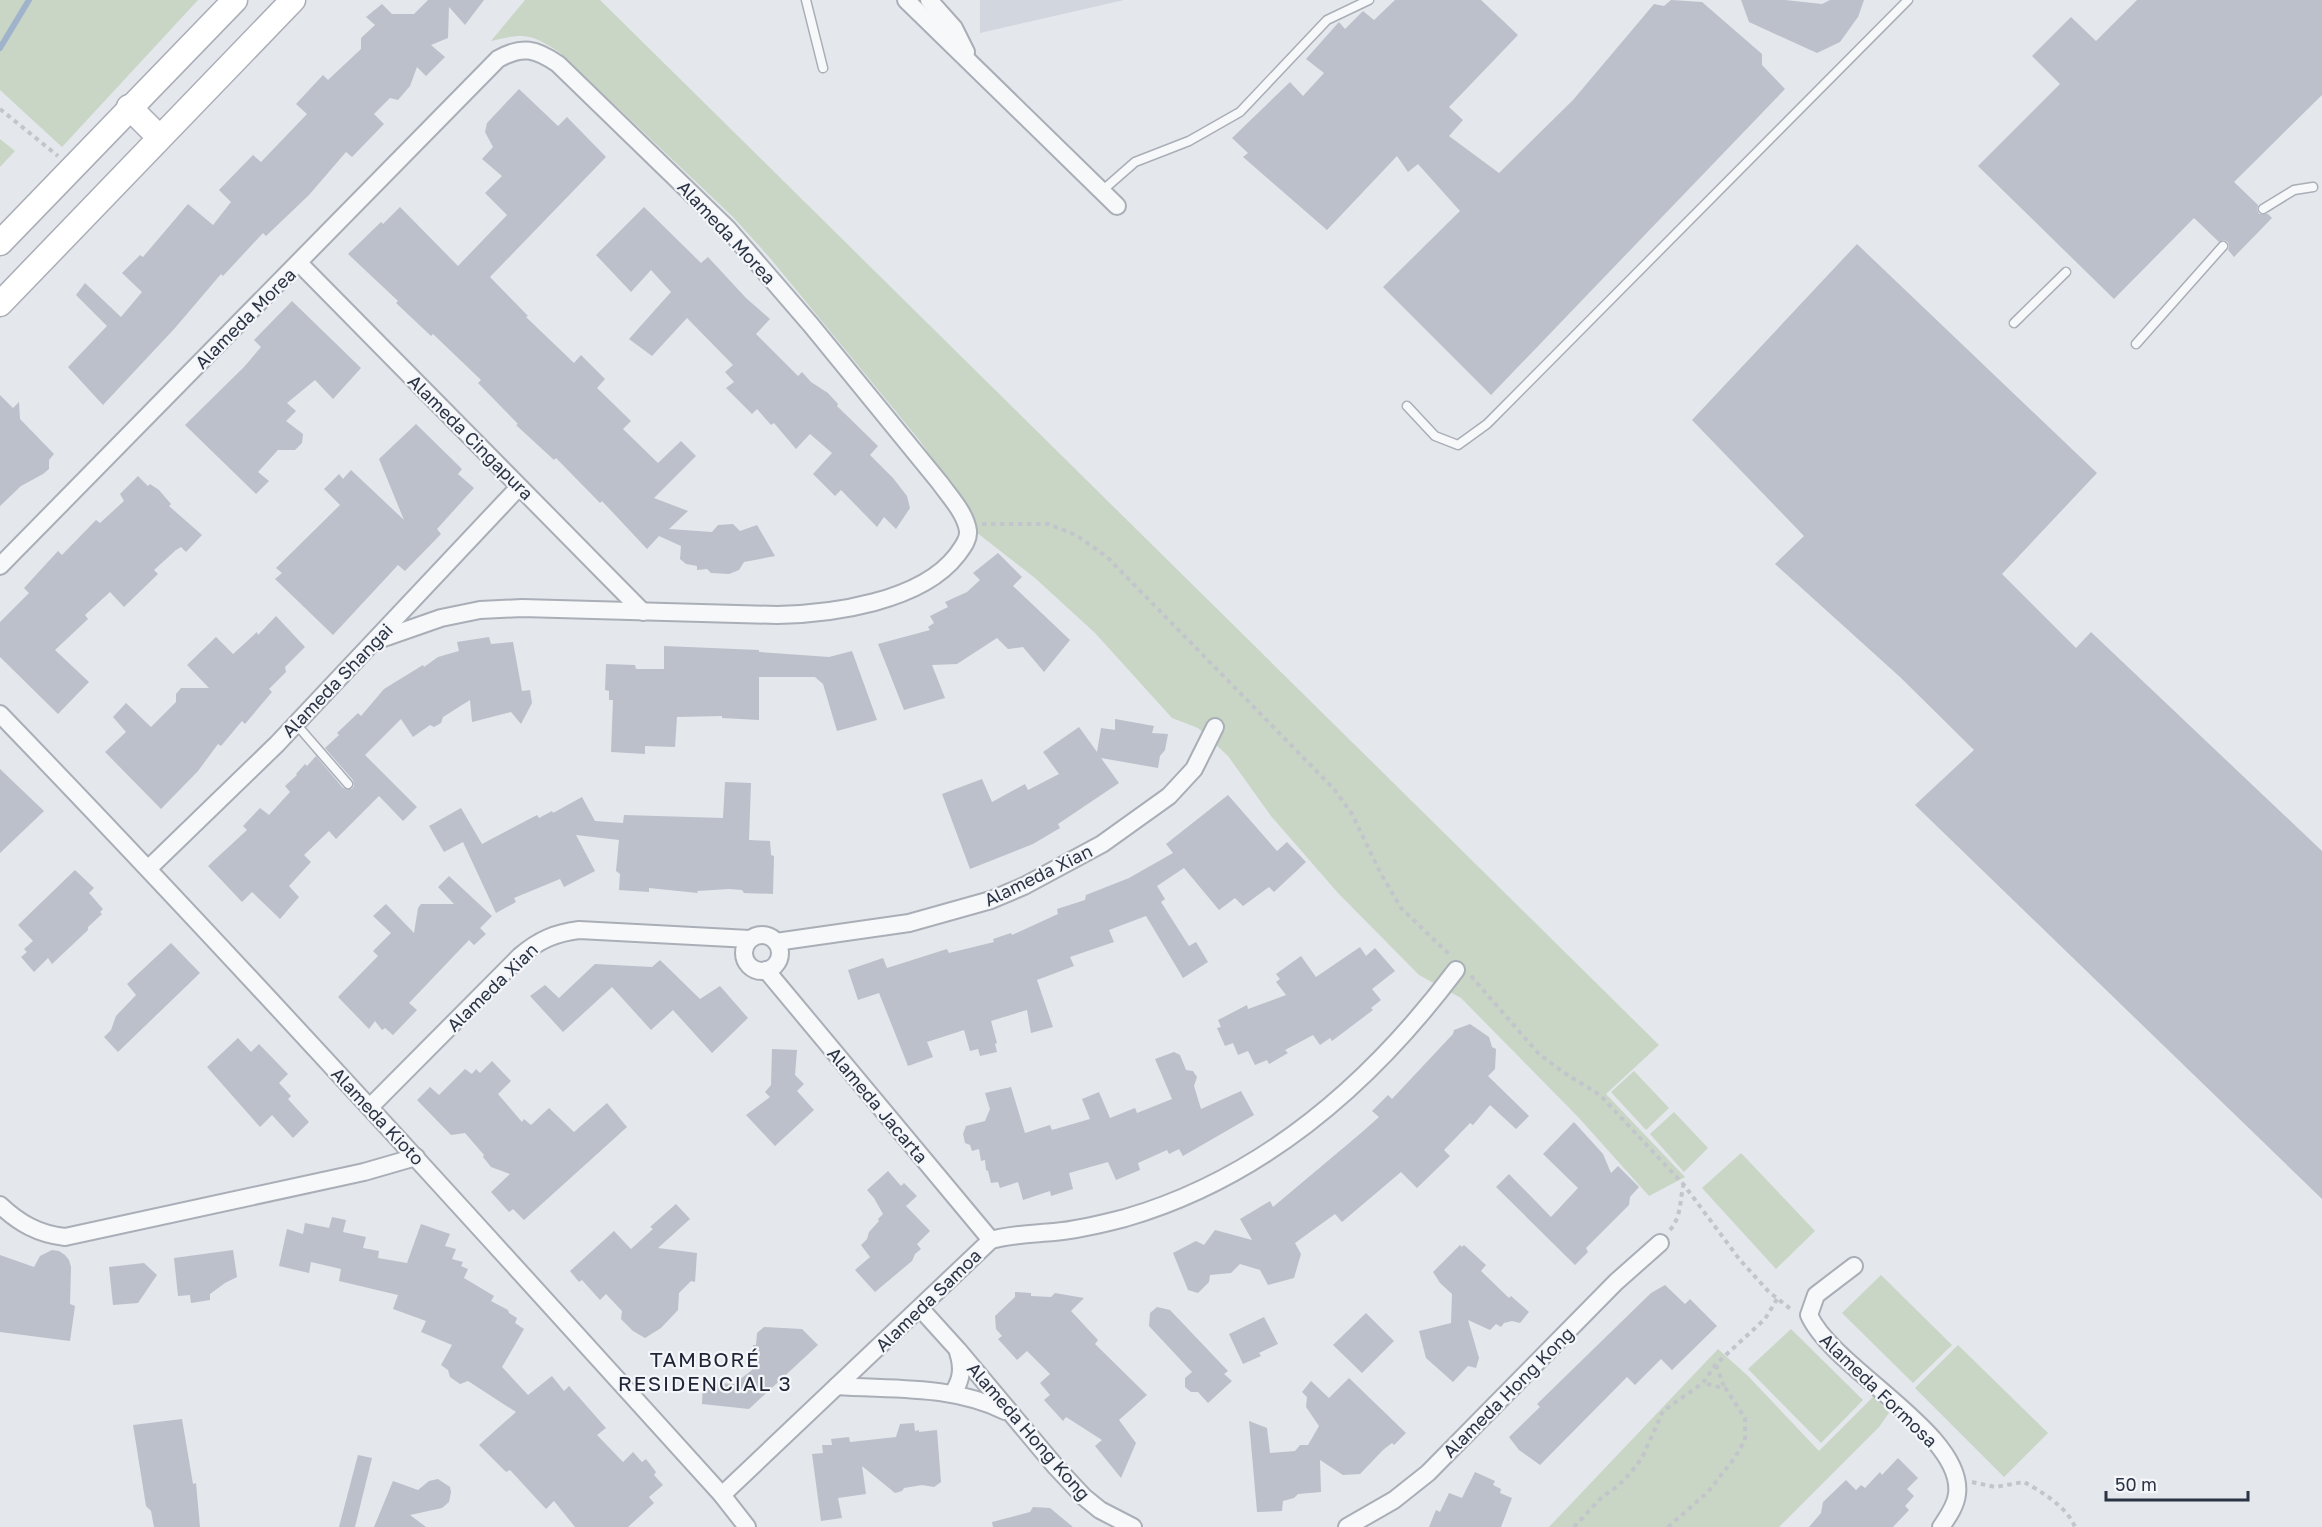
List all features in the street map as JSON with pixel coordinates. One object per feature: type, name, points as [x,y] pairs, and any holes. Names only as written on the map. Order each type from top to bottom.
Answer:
[{"type":"main road","points":[[0,243],[129,107],[235,0]]},
{"type":"main road","points":[[0,304],[159,137],[294,0]]},
{"type":"main road","points":[[129,107],[159,137]]},
{"type":"street","points":[[906,0],[1117,206]]},
{"type":"street","points":[[929,0],[954,28],[970,61]]},
{"type":"street","name":"Alameda Morea","points":[[0,566],[498,59],[508,53],[533,50],[558,64],[728,229],[885,415],[955,503],[966,524]]},
{"type":"street","name":"Alameda Cingapura","points":[[299,263],[643,612]]},
{"type":"street","name":"Alameda Shangai","points":[[149,868],[296,724],[519,487]]},
{"type":"street","points":[[375,641],[441,618],[480,610],[522,608],[724,615],[806,615],[857,607],[913,588],[947,566],[965,544],[968,533],[966,524]]},
{"type":"street","name":"Alameda Kioto","points":[[0,714],[149,868],[416,1157],[722,1495],[747,1527]]},
{"type":"street","name":"Alameda Xian","points":[[776,942],[909,922],[981,904],[1024,886],[1102,844],[1169,796],[1194,769],[1215,727]]},
{"type":"street","name":"Alameda Xian","points":[[370,1107],[520,956],[542,939],[558,933],[579,930],[750,939]]},
{"type":"street","points":[[766,935],[776,942],[780,953],[776,964],[766,970],[754,969],[746,961],[744,950],[750,939],[766,935]]},
{"type":"street","name":"Alameda Samoa","points":[[722,1495],[991,1240],[1012,1235],[1083,1228],[1126,1217],[1175,1201],[1275,1148],[1345,1094],[1389,1052],[1429,1007],[1459,967]]},
{"type":"street","name":"Alameda Jacarta","points":[[766,970],[991,1240]]},
{"type":"street","points":[[0,1205],[30,1228],[47,1235],[64,1237],[364,1172],[416,1157]]},
{"type":"street","name":"Alameda Hong Kong","points":[[1347,1527],[1394,1500],[1428,1473],[1616,1282],[1660,1243]]},
{"type":"street","name":"Alameda Formosa","points":[[1854,1266],[1816,1295],[1809,1315],[1815,1327],[1835,1351],[1905,1410],[1932,1438],[1957,1478]]},
{"type":"street","name":"Alameda Hong Kong","points":[[920,1308],[1084,1497],[1100,1510],[1133,1527]]},
{"type":"street","name":"Alameda Hong Kong","points":[[953,1393],[962,1371],[958,1350]]},
{"type":"street","points":[[837,1386],[953,1393],[987,1402],[1011,1413]]},
{"type":"street","points":[[1941,1527],[1957,1496],[1957,1478]]},
{"type":"lane","points":[[806,0],[823,68]]},
{"type":"lane","points":[[1102,190],[1135,162],[1189,141],[1240,112],[1327,20],[1369,0]]},
{"type":"lane","points":[[1407,406],[1435,436],[1458,445],[1486,424],[1908,0]]},
{"type":"lane","points":[[2263,209],[2294,190],[2313,187]]},
{"type":"lane","points":[[2136,344],[2223,246]]},
{"type":"lane","points":[[2014,323],[2066,272]]},
{"type":"lane","points":[[296,724],[348,784]]},
{"type":"path","points":[[0,109],[47,146]]},
{"type":"path","points":[[966,524],[1048,524],[1076,535],[1107,557],[1334,789],[1352,814],[1380,872],[1401,908],[1538,1053],[1600,1095],[1684,1185],[1740,1260],[1777,1299],[1815,1327]]},
{"type":"path","points":[[1660,1243],[1675,1223],[1680,1210],[1684,1185]]},
{"type":"path","points":[[1574,1527],[1602,1497],[1618,1486],[1632,1471],[1642,1458],[1664,1411],[1703,1383],[1716,1364],[1765,1319],[1777,1299]]},
{"type":"path","points":[[1668,1527],[1708,1492],[1736,1456],[1745,1440],[1745,1418],[1726,1389],[1716,1364]]},
{"type":"path","points":[[1703,1383],[1726,1389]]},
{"type":"path","points":[[1957,1478],[1995,1487],[2024,1482],[2062,1509],[2072,1518],[2075,1527]]},
{"type":"shaded area","points":[[980,0],[1124,0],[980,33]]},
{"type":"green space","points":[[0,0],[198,0],[62,147],[0,90]]},
{"type":"green space","points":[[525,0],[600,0],[1659,1045],[1606,1094],[1685,1177],[1649,1196],[1579,1118],[1461,998],[1419,975],[1338,893],[1271,816],[1228,756],[1198,728],[1172,718],[1095,633],[1035,578],[976,532],[974,519],[920,441],[770,258],[733,217],[559,52],[527,36],[491,41]]},
{"type":"green space","points":[[0,139],[15,151],[0,167]]},
{"type":"green space","points":[[1634,1071],[1669,1108],[1646,1130],[1611,1092]]},
{"type":"green space","points":[[1674,1112],[1708,1148],[1684,1172],[1650,1134]]},
{"type":"green space","points":[[1741,1153],[1815,1231],[1776,1269],[1702,1188]]},
{"type":"green space","points":[[1881,1275],[1952,1345],[1913,1383],[1842,1313]]},
{"type":"green space","points":[[1791,1329],[1863,1400],[1821,1443],[1748,1369]]},
{"type":"green space","points":[[1958,1345],[2048,1433],[2004,1477],[1915,1388]]},
{"type":"green space","points":[[1718,1349],[1748,1376],[1819,1451],[1874,1396],[1889,1413],[1879,1427],[1779,1527],[1549,1527]]},
{"type":"building","points":[[428,0],[484,0],[465,25],[449,7],[448,38],[431,45],[445,57],[426,76],[417,67],[410,86],[398,100],[390,98],[374,114],[384,124],[352,157],[346,152],[309,195],[266,236],[263,233],[223,276],[221,274],[175,328],[103,405],[68,367],[107,326],[76,295],[85,283],[121,317],[142,292],[122,273],[140,255],[143,257],[188,204],[213,225],[231,202],[219,190],[253,155],[261,162],[307,114],[296,104],[323,75],[328,80],[361,49],[361,38],[375,25],[366,17],[382,4],[392,14],[414,14]]},
{"type":"building","points":[[1395,0],[1481,0],[1518,35],[1449,107],[1463,120],[1449,136],[1499,173],[1573,100],[1654,4],[1664,6],[1671,0],[1702,2],[1762,54],[1762,65],[1785,89],[1491,395],[1383,287],[1460,211],[1418,164],[1408,172],[1397,156],[1327,230],[1243,157],[1248,153],[1232,138],[1290,82],[1303,96],[1324,73],[1306,59],[1339,22],[1345,29],[1363,11],[1374,20]]},
{"type":"building","points":[[1741,0],[1785,0],[1822,4],[1830,0],[1864,0],[1858,17],[1840,42],[1817,53],[1749,22]]},
{"type":"building","points":[[2137,0],[2322,0],[2322,95],[2234,182],[2258,205],[2259,214],[2268,214],[2272,218],[2234,257],[2228,250],[2228,242],[2224,240],[2219,242],[2194,218],[2114,299],[1978,166],[2060,84],[2032,56],[2071,17],[2096,41]]},
{"type":"building","points":[[519,89],[558,126],[567,117],[606,157],[490,277],[528,316],[526,317],[574,363],[581,355],[605,379],[597,388],[631,421],[623,429],[658,463],[681,441],[696,456],[654,498],[688,511],[669,529],[712,532],[718,525],[733,524],[740,531],[757,525],[775,556],[744,562],[739,570],[729,574],[711,573],[707,569],[697,570],[697,566],[686,564],[680,559],[681,546],[659,536],[647,549],[602,501],[600,503],[556,458],[554,460],[516,425],[518,424],[478,383],[481,380],[433,334],[431,336],[396,303],[398,301],[348,254],[400,207],[458,266],[507,215],[485,193],[502,176],[482,159],[493,147],[485,132],[487,123]]},
{"type":"building","points":[[644,207],[701,263],[708,257],[746,298],[770,319],[756,334],[798,376],[802,372],[811,382],[828,393],[838,404],[837,406],[878,446],[870,455],[907,496],[910,508],[896,529],[884,517],[877,527],[841,490],[835,496],[813,474],[832,453],[810,434],[796,449],[774,423],[771,425],[757,409],[752,414],[726,388],[734,382],[725,372],[733,365],[687,318],[652,356],[629,339],[671,292],[651,270],[631,292],[596,255]]},
{"type":"building","points":[[1857,244],[2097,473],[2002,574],[2076,648],[2091,632],[2322,851],[2322,1199],[1915,805],[1974,750],[1900,677],[1775,564],[1804,536],[1692,420]]},
{"type":"building","points":[[292,301],[361,368],[333,399],[315,380],[287,403],[296,411],[286,421],[303,434],[302,443],[295,450],[278,450],[258,472],[269,481],[256,494],[185,425],[244,367],[261,347],[254,340]]},
{"type":"building","points":[[0,395],[13,408],[19,402],[20,419],[54,454],[49,460],[49,469],[21,486],[0,506]]},
{"type":"building","points":[[416,424],[462,469],[458,474],[474,488],[437,529],[441,534],[405,571],[398,565],[333,635],[275,579],[282,573],[276,568],[340,505],[324,489],[339,474],[343,479],[351,470],[404,520],[379,459]]},
{"type":"building","points":[[138,476],[148,486],[150,484],[159,490],[171,504],[169,506],[202,535],[186,552],[181,547],[154,570],[158,574],[124,607],[110,592],[85,615],[88,619],[55,650],[89,682],[58,714],[0,657],[0,622],[29,593],[24,588],[58,551],[62,555],[96,520],[100,523],[124,501],[120,494]]},
{"type":"building","points":[[998,553],[1022,577],[1013,586],[1070,640],[1044,672],[1023,647],[1008,649],[997,638],[957,664],[932,665],[945,698],[904,710],[878,644],[930,630],[928,627],[934,623],[930,616],[948,607],[945,602],[967,592],[980,580],[973,573]]},
{"type":"building","points":[[276,616],[305,647],[285,667],[286,672],[269,689],[272,692],[245,724],[242,721],[221,746],[218,744],[198,771],[161,809],[105,752],[126,732],[113,717],[126,703],[151,727],[176,702],[176,694],[181,688],[209,688],[187,665],[216,637],[233,654],[257,632],[258,635]]},
{"type":"building","points":[[489,637],[491,644],[513,642],[522,691],[530,690],[532,703],[521,724],[511,712],[472,722],[470,700],[443,717],[441,723],[434,727],[430,725],[413,737],[401,719],[365,755],[417,807],[403,821],[379,796],[336,839],[329,831],[304,855],[311,862],[289,886],[299,897],[280,919],[252,892],[242,902],[208,866],[247,830],[243,826],[260,808],[269,815],[290,792],[285,786],[305,764],[307,766],[316,756],[343,788],[352,789],[353,780],[325,748],[339,735],[337,733],[358,713],[361,716],[384,689],[438,657],[459,651],[457,642]]},
{"type":"building","points":[[664,646],[759,650],[759,652],[829,657],[852,651],[877,720],[837,731],[823,684],[815,677],[759,677],[759,720],[722,718],[722,716],[677,717],[675,747],[645,746],[645,754],[611,752],[613,700],[609,700],[609,691],[605,690],[606,664],[635,665],[636,669],[664,669]]},
{"type":"building","points":[[1115,719],[1154,726],[1152,733],[1168,734],[1158,768],[1101,758],[1119,783],[1058,824],[1060,828],[1033,844],[970,869],[942,794],[982,779],[992,802],[1025,784],[1028,790],[1059,774],[1043,752],[1079,727],[1097,752],[1101,728],[1115,730]]},
{"type":"building","points":[[0,769],[44,811],[0,853]]},
{"type":"building","points":[[725,782],[751,783],[749,840],[770,841],[771,855],[774,856],[773,894],[744,893],[742,890],[729,889],[697,891],[698,893],[649,888],[649,892],[619,890],[620,874],[616,871],[619,840],[576,835],[595,871],[564,887],[560,879],[514,898],[516,902],[496,913],[463,842],[444,852],[429,826],[461,808],[482,844],[537,815],[539,818],[552,811],[553,813],[582,797],[595,821],[623,823],[624,815],[723,818]]},
{"type":"building","points":[[1228,795],[1277,851],[1287,842],[1306,862],[1274,892],[1269,887],[1243,906],[1235,898],[1219,910],[1184,868],[1157,886],[1165,899],[1161,902],[1189,946],[1196,942],[1208,962],[1183,978],[1146,916],[1109,930],[1114,942],[1070,957],[1074,966],[1037,980],[1053,1027],[1031,1033],[1027,1010],[991,1021],[997,1052],[980,1056],[978,1049],[970,1051],[964,1030],[927,1042],[933,1057],[908,1066],[879,993],[858,1000],[848,970],[883,958],[887,968],[947,949],[949,953],[994,942],[993,939],[1011,933],[1012,935],[1058,914],[1057,909],[1085,900],[1086,895],[1129,878],[1173,853],[1166,844]]},
{"type":"building","points":[[75,870],[94,888],[89,893],[103,909],[100,912],[102,914],[52,964],[48,958],[34,972],[21,957],[27,952],[24,949],[33,941],[18,925]]},
{"type":"building","points":[[449,876],[492,916],[480,928],[486,934],[474,945],[469,940],[409,1003],[417,1010],[393,1035],[385,1028],[382,1030],[375,1021],[369,1029],[338,997],[378,956],[373,951],[391,933],[373,916],[386,904],[414,933],[418,908],[421,904],[454,904],[438,887]]},
{"type":"building","points":[[171,943],[200,973],[118,1052],[104,1037],[111,1030],[116,1016],[136,995],[127,984]]},
{"type":"building","points":[[1360,947],[1366,956],[1375,948],[1395,971],[1372,989],[1381,1000],[1371,1008],[1373,1010],[1332,1041],[1330,1038],[1320,1045],[1313,1035],[1285,1050],[1288,1053],[1269,1064],[1267,1060],[1255,1065],[1248,1051],[1238,1055],[1233,1043],[1225,1046],[1217,1028],[1221,1027],[1218,1020],[1247,1005],[1248,1009],[1286,995],[1276,982],[1280,979],[1276,974],[1301,956],[1316,977]]},
{"type":"building","points":[[660,960],[700,999],[720,986],[748,1018],[712,1053],[673,1010],[651,1030],[612,987],[563,1032],[530,996],[545,985],[559,998],[595,964],[652,967]]},
{"type":"building","points":[[1470,1024],[1489,1037],[1492,1047],[1496,1049],[1495,1069],[1488,1076],[1529,1116],[1516,1129],[1490,1105],[1473,1125],[1470,1123],[1444,1150],[1450,1156],[1417,1188],[1401,1172],[1342,1222],[1335,1214],[1295,1243],[1301,1254],[1294,1278],[1268,1285],[1260,1270],[1240,1264],[1231,1273],[1210,1275],[1209,1282],[1198,1293],[1188,1290],[1173,1253],[1196,1241],[1204,1245],[1215,1230],[1252,1240],[1240,1219],[1270,1201],[1273,1207],[1361,1133],[1379,1117],[1372,1111],[1388,1095],[1392,1099],[1453,1034],[1454,1030]]},
{"type":"building","points":[[238,1038],[251,1052],[259,1044],[288,1074],[279,1083],[291,1096],[288,1099],[309,1122],[293,1138],[272,1115],[260,1127],[207,1067]]},
{"type":"building","points":[[772,1049],[797,1050],[795,1075],[804,1084],[797,1091],[814,1110],[775,1146],[746,1115],[770,1097],[765,1092],[771,1085]]},
{"type":"building","points":[[1174,1052],[1180,1055],[1186,1070],[1193,1071],[1197,1077],[1194,1086],[1201,1109],[1241,1091],[1254,1115],[1183,1156],[1179,1149],[1169,1154],[1167,1150],[1138,1163],[1140,1170],[1116,1180],[1108,1162],[1069,1173],[1073,1189],[1051,1196],[1050,1191],[1023,1200],[1018,1182],[1000,1188],[998,1182],[991,1183],[985,1160],[981,1161],[979,1149],[972,1151],[970,1145],[965,1143],[963,1134],[966,1126],[985,1121],[990,1109],[985,1093],[1011,1087],[1025,1133],[1050,1125],[1052,1130],[1090,1119],[1082,1099],[1099,1092],[1110,1118],[1135,1108],[1137,1113],[1172,1099],[1155,1059]]},
{"type":"building","points":[[492,1061],[511,1081],[498,1094],[522,1122],[524,1119],[531,1125],[549,1108],[574,1132],[607,1103],[627,1127],[524,1220],[513,1209],[509,1212],[491,1192],[510,1174],[491,1167],[465,1133],[451,1135],[417,1100],[430,1087],[439,1095],[465,1069],[472,1074],[476,1069],[480,1073]]},
{"type":"building","points":[[1574,1122],[1603,1154],[1611,1173],[1618,1166],[1639,1187],[1630,1197],[1629,1205],[1586,1248],[1588,1252],[1575,1265],[1496,1187],[1509,1174],[1551,1217],[1578,1188],[1543,1154]]},
{"type":"building","points":[[888,1171],[901,1186],[904,1183],[917,1196],[906,1206],[930,1231],[917,1244],[921,1249],[912,1261],[875,1292],[855,1270],[870,1257],[861,1245],[883,1214],[867,1190]]},
{"type":"building","points":[[676,1204],[690,1219],[658,1248],[697,1253],[695,1282],[691,1281],[679,1293],[678,1310],[661,1328],[645,1338],[633,1331],[621,1319],[622,1311],[606,1294],[600,1300],[582,1280],[579,1282],[570,1271],[614,1231],[631,1249],[653,1229],[650,1227]]},
{"type":"building","points":[[332,1217],[346,1220],[343,1232],[366,1237],[363,1248],[379,1251],[378,1258],[407,1263],[421,1224],[450,1234],[445,1246],[456,1249],[452,1259],[463,1262],[461,1266],[468,1269],[464,1278],[494,1296],[491,1301],[508,1310],[517,1318],[515,1323],[524,1329],[502,1367],[528,1395],[552,1376],[564,1391],[569,1386],[606,1428],[597,1435],[623,1462],[633,1452],[642,1462],[646,1459],[656,1472],[654,1475],[663,1485],[649,1497],[654,1503],[628,1527],[575,1527],[554,1501],[546,1509],[510,1470],[506,1472],[479,1445],[516,1412],[468,1381],[460,1384],[450,1377],[448,1370],[441,1365],[452,1345],[421,1332],[426,1321],[393,1309],[398,1295],[339,1281],[341,1269],[311,1262],[309,1273],[279,1266],[287,1229],[303,1234],[305,1223],[329,1228]]},
{"type":"building","points":[[1460,1245],[1462,1247],[1464,1245],[1486,1265],[1481,1271],[1509,1298],[1511,1296],[1529,1312],[1520,1323],[1512,1321],[1504,1323],[1501,1327],[1496,1324],[1490,1330],[1468,1320],[1479,1358],[1476,1368],[1468,1366],[1453,1382],[1426,1358],[1419,1331],[1451,1323],[1452,1294],[1440,1283],[1433,1272]]},
{"type":"building","points":[[52,1250],[65,1255],[71,1267],[70,1304],[75,1306],[70,1341],[0,1332],[0,1255],[34,1267],[40,1256]]},
{"type":"building","points":[[233,1250],[237,1277],[210,1294],[210,1300],[191,1303],[190,1295],[178,1296],[174,1258]]},
{"type":"building","points":[[144,1263],[157,1275],[138,1303],[113,1305],[109,1267]]},
{"type":"building","points":[[1665,1285],[1685,1304],[1690,1299],[1717,1326],[1672,1370],[1661,1359],[1635,1385],[1627,1377],[1540,1465],[1519,1450],[1509,1437],[1540,1407],[1537,1404],[1651,1293]]},
{"type":"building","points":[[1015,1292],[1031,1293],[1031,1296],[1051,1297],[1055,1293],[1084,1298],[1071,1311],[1098,1340],[1095,1344],[1147,1395],[1119,1420],[1136,1443],[1121,1478],[1095,1446],[1102,1440],[1066,1417],[1063,1421],[1044,1400],[1050,1395],[1040,1383],[1050,1374],[1027,1351],[1017,1360],[998,1339],[1002,1336],[996,1329],[995,1316],[1015,1297]]},
{"type":"building","points":[[1157,1307],[1170,1310],[1228,1371],[1224,1374],[1232,1381],[1208,1403],[1198,1392],[1191,1392],[1185,1387],[1185,1378],[1192,1372],[1149,1326],[1150,1313]]},
{"type":"building","points":[[1366,1313],[1394,1341],[1362,1373],[1333,1345]]},
{"type":"building","points":[[1264,1317],[1278,1344],[1259,1353],[1261,1356],[1243,1364],[1229,1334]]},
{"type":"building","points":[[764,1327],[802,1329],[818,1345],[749,1409],[702,1404],[703,1382],[734,1384],[752,1370],[753,1345],[756,1345],[757,1333]]},
{"type":"building","points":[[1349,1378],[1406,1433],[1394,1445],[1392,1443],[1383,1450],[1360,1474],[1343,1475],[1320,1460],[1321,1492],[1298,1494],[1294,1498],[1283,1501],[1282,1511],[1257,1512],[1249,1421],[1267,1428],[1270,1453],[1295,1451],[1300,1445],[1308,1445],[1319,1426],[1306,1407],[1307,1397],[1302,1392],[1311,1381],[1329,1398]]},
{"type":"building","points":[[182,1419],[193,1484],[196,1483],[200,1527],[154,1527],[151,1511],[146,1506],[133,1425]]},
{"type":"building","points":[[914,1423],[915,1431],[937,1430],[941,1482],[934,1487],[922,1485],[904,1488],[895,1493],[862,1466],[866,1494],[838,1498],[842,1518],[821,1521],[812,1454],[823,1453],[822,1445],[832,1445],[831,1439],[849,1437],[850,1442],[896,1437],[900,1424]]},
{"type":"building","points":[[358,1455],[372,1458],[355,1527],[339,1527]]},
{"type":"building","points":[[1898,1458],[1918,1478],[1907,1489],[1914,1496],[1905,1506],[1909,1510],[1893,1527],[1809,1527],[1821,1513],[1823,1502],[1846,1480],[1856,1490],[1861,1485],[1865,1488],[1880,1472],[1882,1475]]},
{"type":"building","points":[[1475,1472],[1495,1481],[1493,1485],[1501,1489],[1500,1493],[1512,1498],[1501,1527],[1429,1527],[1436,1510],[1440,1512],[1449,1493],[1462,1498]]},
{"type":"building","points":[[438,1479],[450,1487],[449,1502],[442,1508],[410,1515],[426,1527],[374,1527],[393,1481],[418,1490],[429,1481]]},
{"type":"building","points":[[1033,1507],[1050,1508],[1073,1527],[993,1527],[992,1522],[1030,1512]]},
{"type":"waterway","points":[[0,48],[29,0]]},
{"type":"district","name":"TAMBORÉ RESIDENCIAL 3","points":[[705,1371]]}]
